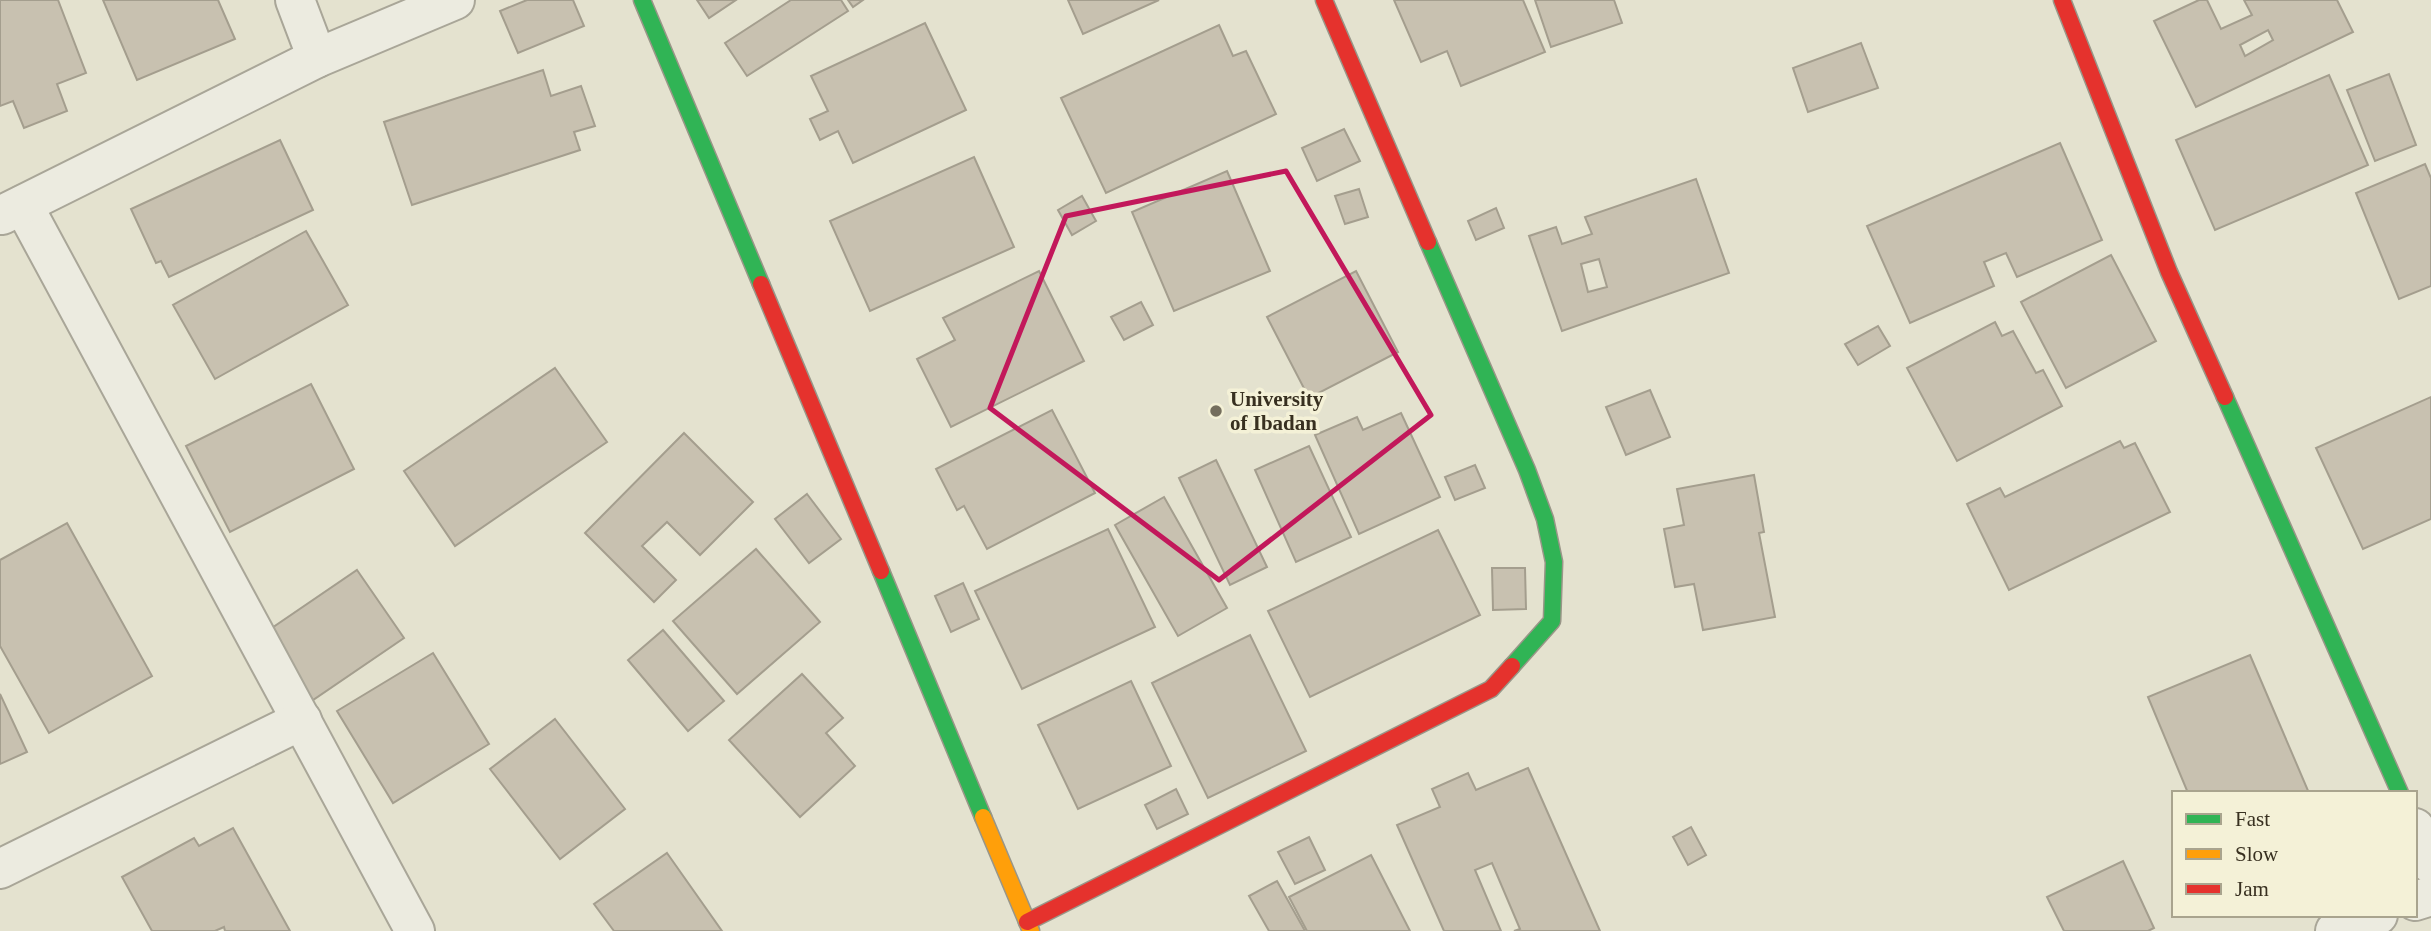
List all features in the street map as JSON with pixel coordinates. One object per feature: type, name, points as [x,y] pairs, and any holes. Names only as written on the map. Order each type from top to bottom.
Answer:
[{"type":"street","points":[[295,0],[317,58]]},
{"type":"street","points":[[415,931],[302,720],[12,210],[317,58],[455,0]]},
{"type":"street","points":[[642,0],[1029,926],[1491,689],[1552,621],[1555,562],[1545,519],[1527,470],[1324,0]]},
{"type":"street","points":[[2062,0],[2169,272],[2399,791]]},
{"type":"street","points":[[0,869],[302,720]]},
{"type":"street","points":[[2417,832],[2431,864]]},
{"type":"street","points":[[2335,931],[2373,917]]},
{"type":"highlighted area","points":[[1286,171],[1431,415],[1219,580],[990,408],[1066,216]]},
{"type":"building","points":[[0,0],[58,0],[86,73],[57,84],[67,111],[24,128],[13,101],[0,106]]},
{"type":"building","points":[[103,0],[218,0],[235,39],[137,80]]},
{"type":"building","points":[[527,0],[573,0],[584,26],[518,53],[500,11]]},
{"type":"building","points":[[697,0],[736,0],[709,18]]},
{"type":"building","points":[[791,0],[841,0],[848,11],[747,76],[725,43]]},
{"type":"building","points":[[848,0],[863,0],[853,7]]},
{"type":"building","points":[[1068,0],[1159,0],[1083,34]]},
{"type":"building","points":[[1394,0],[1523,0],[1545,52],[1461,86],[1447,51],[1421,62]]},
{"type":"building","points":[[1535,0],[1614,0],[1622,23],[1551,47]]},
{"type":"building","points":[[2199,0],[2207,0],[2221,29],[2252,15],[2244,0],[2337,0],[2353,32],[2196,107],[2154,21]],"holes":[[[2268,30],[2273,40],[2245,56],[2240,45]]]},
{"type":"building","points":[[925,23],[966,110],[853,163],[838,131],[820,140],[810,119],[828,111],[811,76]]},
{"type":"building","points":[[1219,25],[1233,56],[1246,51],[1276,114],[1106,193],[1061,98]]},
{"type":"building","points":[[1861,43],[1878,88],[1808,112],[1793,68]]},
{"type":"building","points":[[543,70],[551,96],[581,86],[595,126],[574,132],[580,150],[412,205],[384,122]]},
{"type":"building","points":[[2389,74],[2416,145],[2375,161],[2347,90]]},
{"type":"building","points":[[2329,75],[2368,165],[2215,230],[2176,140]]},
{"type":"building","points":[[1344,129],[1360,161],[1317,181],[1302,148]]},
{"type":"building","points":[[280,140],[313,210],[169,277],[161,261],[156,263],[131,209]]},
{"type":"building","points":[[2060,143],[2102,240],[2017,277],[2006,253],[1984,262],[1994,286],[1910,323],[1867,226]]},
{"type":"building","points":[[974,157],[1014,247],[870,311],[830,221]]},
{"type":"building","points":[[2425,164],[2431,178],[2431,286],[2399,299],[2356,193]]},
{"type":"building","points":[[1227,171],[1270,271],[1174,311],[1132,212]]},
{"type":"building","points":[[1696,179],[1729,273],[1562,331],[1529,236],[1556,227],[1562,244],[1592,234],[1585,217]],"holes":[[[1599,259],[1607,287],[1588,292],[1581,264]]]},
{"type":"building","points":[[1359,189],[1368,217],[1345,224],[1335,196]]},
{"type":"building","points":[[1082,196],[1096,221],[1072,235],[1058,210]]},
{"type":"building","points":[[1496,208],[1504,228],[1476,240],[1468,221]]},
{"type":"building","points":[[306,231],[348,305],[215,379],[173,305]]},
{"type":"building","points":[[2111,255],[2156,341],[2066,388],[2021,302]]},
{"type":"building","points":[[1039,271],[1084,361],[951,427],[917,359],[955,340],[943,318]]},
{"type":"building","points":[[1356,271],[1398,352],[1309,398],[1267,317]]},
{"type":"building","points":[[1141,302],[1153,325],[1124,340],[1111,317]]},
{"type":"building","points":[[1995,322],[2002,336],[2013,331],[2036,373],[2043,370],[2062,406],[1957,461],[1907,368]]},
{"type":"building","points":[[1878,326],[1890,346],[1858,365],[1845,344]]},
{"type":"building","points":[[555,368],[607,442],[455,546],[404,471]]},
{"type":"building","points":[[311,384],[354,469],[230,532],[186,446]]},
{"type":"building","points":[[1650,390],[1670,437],[1626,455],[1606,407]]},
{"type":"building","points":[[2431,397],[2431,519],[2363,549],[2316,448]]},
{"type":"building","points":[[1052,410],[1095,493],[987,549],[964,506],[957,510],[936,469]]},
{"type":"building","points":[[1401,413],[1440,497],[1359,534],[1315,435],[1357,417],[1363,430]]},
{"type":"building","points":[[684,433],[753,502],[700,555],[667,522],[642,546],[676,580],[654,602],[585,533]]},
{"type":"building","points":[[2120,441],[2124,448],[2135,443],[2170,512],[2009,590],[1967,504],[2000,488],[2005,497]]},
{"type":"building","points":[[1309,446],[1351,537],[1296,562],[1255,470]]},
{"type":"building","points":[[1216,460],[1267,567],[1230,585],[1179,478]]},
{"type":"building","points":[[1475,465],[1485,488],[1455,500],[1445,477]]},
{"type":"building","points":[[1754,475],[1764,532],[1759,533],[1775,617],[1703,630],[1694,584],[1675,587],[1664,529],[1684,525],[1677,489]]},
{"type":"building","points":[[807,494],[841,539],[809,563],[775,519]]},
{"type":"building","points":[[1164,497],[1227,608],[1178,636],[1115,525]]},
{"type":"building","points":[[67,523],[152,676],[49,733],[0,646],[0,560]]},
{"type":"building","points":[[1108,529],[1155,627],[1022,689],[975,591]]},
{"type":"building","points":[[1438,530],[1480,615],[1310,697],[1268,611]]},
{"type":"building","points":[[756,549],[820,622],[737,694],[673,621]]},
{"type":"building","points":[[1492,568],[1525,568],[1526,609],[1493,610]]},
{"type":"building","points":[[357,570],[404,638],[313,700],[266,632]]},
{"type":"building","points":[[963,583],[979,619],[951,632],[935,596]]},
{"type":"building","points":[[663,630],[724,701],[688,731],[628,660]]},
{"type":"building","points":[[1250,635],[1306,751],[1208,798],[1152,683]]},
{"type":"building","points":[[433,653],[489,744],[393,803],[337,711]]},
{"type":"building","points":[[2250,655],[2308,791],[2187,791],[2148,697]]},
{"type":"building","points":[[802,674],[843,718],[826,733],[855,766],[800,817],[729,740]]},
{"type":"building","points":[[1131,681],[1171,766],[1078,809],[1038,725]]},
{"type":"building","points":[[0,694],[27,752],[0,764]]},
{"type":"building","points":[[555,719],[625,809],[560,859],[490,769]]},
{"type":"building","points":[[1528,768],[1600,931],[1514,931],[1520,929],[1492,863],[1475,870],[1501,931],[1444,931],[1397,825],[1440,807],[1432,789],[1468,773],[1476,790]]},
{"type":"building","points":[[1176,789],[1188,814],[1157,829],[1145,805]]},
{"type":"building","points":[[1691,827],[1706,855],[1688,865],[1673,837]]},
{"type":"building","points":[[233,828],[290,931],[225,931],[224,927],[215,931],[152,931],[122,877],[194,838],[199,846]]},
{"type":"building","points":[[1309,837],[1325,870],[1295,884],[1278,852]]},
{"type":"building","points":[[667,853],[722,931],[614,931],[594,904]]},
{"type":"building","points":[[1371,855],[1410,931],[1307,931],[1289,897]]},
{"type":"building","points":[[2123,861],[2154,928],[2148,931],[2064,931],[2047,897]]},
{"type":"building","points":[[1277,881],[1305,931],[1269,931],[1249,896]]},
{"type":"traffic: fast","points":[[642,0],[761,284]]},
{"type":"traffic: fast","points":[[1428,242],[1527,470],[1545,519],[1554,562],[1552,621],[1512,666]]},
{"type":"traffic: fast","points":[[2225,397],[2399,791]]},
{"type":"traffic: fast","points":[[881,571],[983,817]]},
{"type":"traffic: slow","points":[[983,817],[1031,931]]},
{"type":"traffic: jam","points":[[1324,0],[1428,242]]},
{"type":"traffic: jam","points":[[2062,0],[2169,272],[2225,397]]},
{"type":"traffic: jam","points":[[761,284],[881,571]]},
{"type":"traffic: jam","points":[[1027,922],[1491,689],[1512,666]]},
{"type":"place","name":"University of Ibadan","points":[[1216,411]]}]
